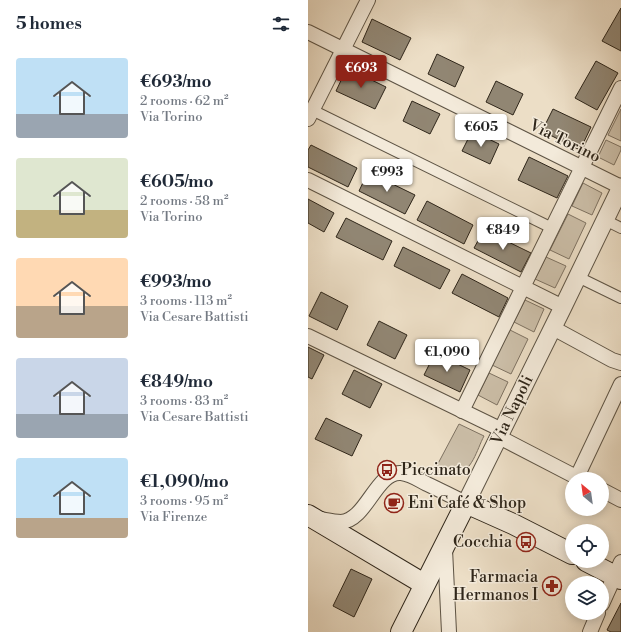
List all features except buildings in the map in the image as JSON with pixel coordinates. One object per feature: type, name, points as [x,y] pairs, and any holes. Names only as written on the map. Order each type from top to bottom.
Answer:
[{"type":"main road","name":"Via Napoli","points":[[401,632],[466,503]]},
{"type":"main road","points":[[466,503],[513,524],[565,550]]},
{"type":"main road","points":[[311,517],[424,584]]},
{"type":"main road","points":[[607,568],[619,572]]},
{"type":"street","points":[[368,0],[310,115],[552,228]]},
{"type":"street","name":"Via Torino","points":[[308,32],[621,187]]},
{"type":"street","points":[[462,411],[621,88]]},
{"type":"street","points":[[308,180],[564,307]]},
{"type":"street","name":"Via Napoli","points":[[466,503],[564,307],[621,187]]},
{"type":"street","points":[[606,220],[621,228]]},
{"type":"street","points":[[578,277],[621,298]]},
{"type":"street","points":[[553,328],[612,360],[621,362]]},
{"type":"street","points":[[308,336],[462,411],[568,472]]},
{"type":"street","points":[[582,472],[621,384]]},
{"type":"street","points":[[311,517],[342,522],[353,517],[366,504],[382,482],[390,475],[401,473],[412,476],[466,503]]},
{"type":"street","points":[[609,494],[621,500]]},
{"type":"street","points":[[444,545],[449,632]]},
{"type":"street","points":[[609,591],[619,572]]},
{"type":"street","points":[[590,632],[595,620]]},
{"type":"shaded area","points":[[621,109],[621,141],[608,135]]},
{"type":"shaded area","points":[[606,140],[621,147],[614,165],[598,157]]},
{"type":"shaded area","points":[[583,183],[602,193],[592,215],[572,206]]},
{"type":"shaded area","points":[[568,214],[586,223],[569,259],[550,250]]},
{"type":"shaded area","points":[[546,257],[566,266],[555,288],[535,279]]},
{"type":"shaded area","points":[[525,300],[544,309],[534,332],[514,322]]},
{"type":"shaded area","points":[[510,330],[528,339],[511,374],[492,365]]},
{"type":"shaded area","points":[[489,373],[508,382],[497,405],[478,395]]},
{"type":"shaded area","points":[[459,424],[484,436],[473,460],[461,473],[433,473]]},
{"type":"place","name":"Piccinato","points":[[387,470]]},
{"type":"place","name":"Eni Café & Shop","points":[[394,503]]},
{"type":"place","name":"Cocchia","points":[[526,542]]},
{"type":"place","name":"Farmacia Hermanos I","points":[[552,586]]}]
